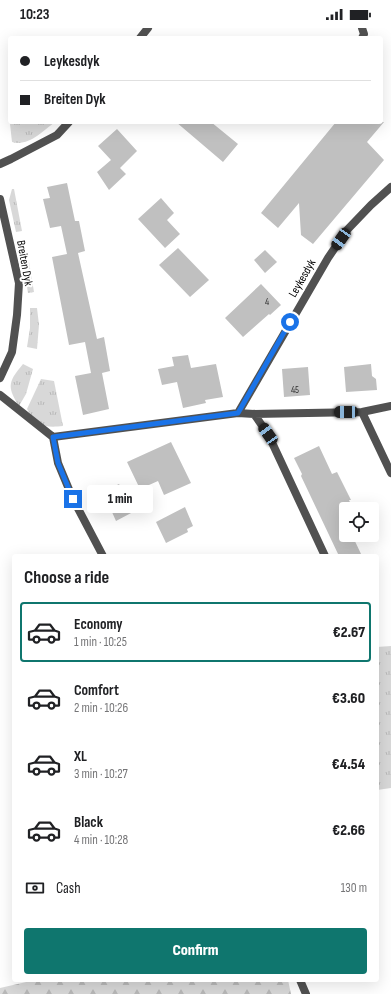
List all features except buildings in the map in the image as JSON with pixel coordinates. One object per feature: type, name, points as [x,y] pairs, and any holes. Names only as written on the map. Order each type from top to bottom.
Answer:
[{"type":"street","points":[[142,36],[148,28]]},
{"type":"street","points":[[0,164],[57,135],[67,124]]},
{"type":"street","name":"Leykesdyk","points":[[238,413],[328,258],[347,230],[391,187]]},
{"type":"street","name":"Breiten Dyk","points":[[0,198],[19,283],[12,352],[0,378]]},
{"type":"street","points":[[0,395],[53,437],[58,463],[73,499],[102,554]]},
{"type":"street","points":[[53,437],[238,413],[362,412],[391,406]]},
{"type":"street","points":[[362,412],[391,473]]},
{"type":"street","points":[[254,414],[268,434],[324,554]]},
{"type":"street","points":[[301,982],[306,994]]},
{"type":"green space","points":[[10,124],[52,124],[35,137],[18,143],[12,142]]},
{"type":"green space","points":[[12,189],[14,189],[22,231],[16,232],[9,200]]},
{"type":"green space","points":[[29,262],[34,292],[28,293],[23,263]]},
{"type":"green space","points":[[30,308],[37,308],[39,325],[37,349],[27,347],[30,328]]},
{"type":"green space","points":[[23,364],[33,369],[26,394],[19,406],[12,393],[11,384],[12,379]]},
{"type":"green space","points":[[41,379],[54,381],[63,426],[51,427],[42,425],[34,419],[27,409]]},
{"type":"green space","points":[[391,646],[391,788],[379,790],[379,647]]},
{"type":"green space","points":[[26,982],[288,982],[291,994],[0,994],[0,988]]},
{"type":"route","points":[[73,499],[58,463],[53,437],[238,413],[290,322]]}]
